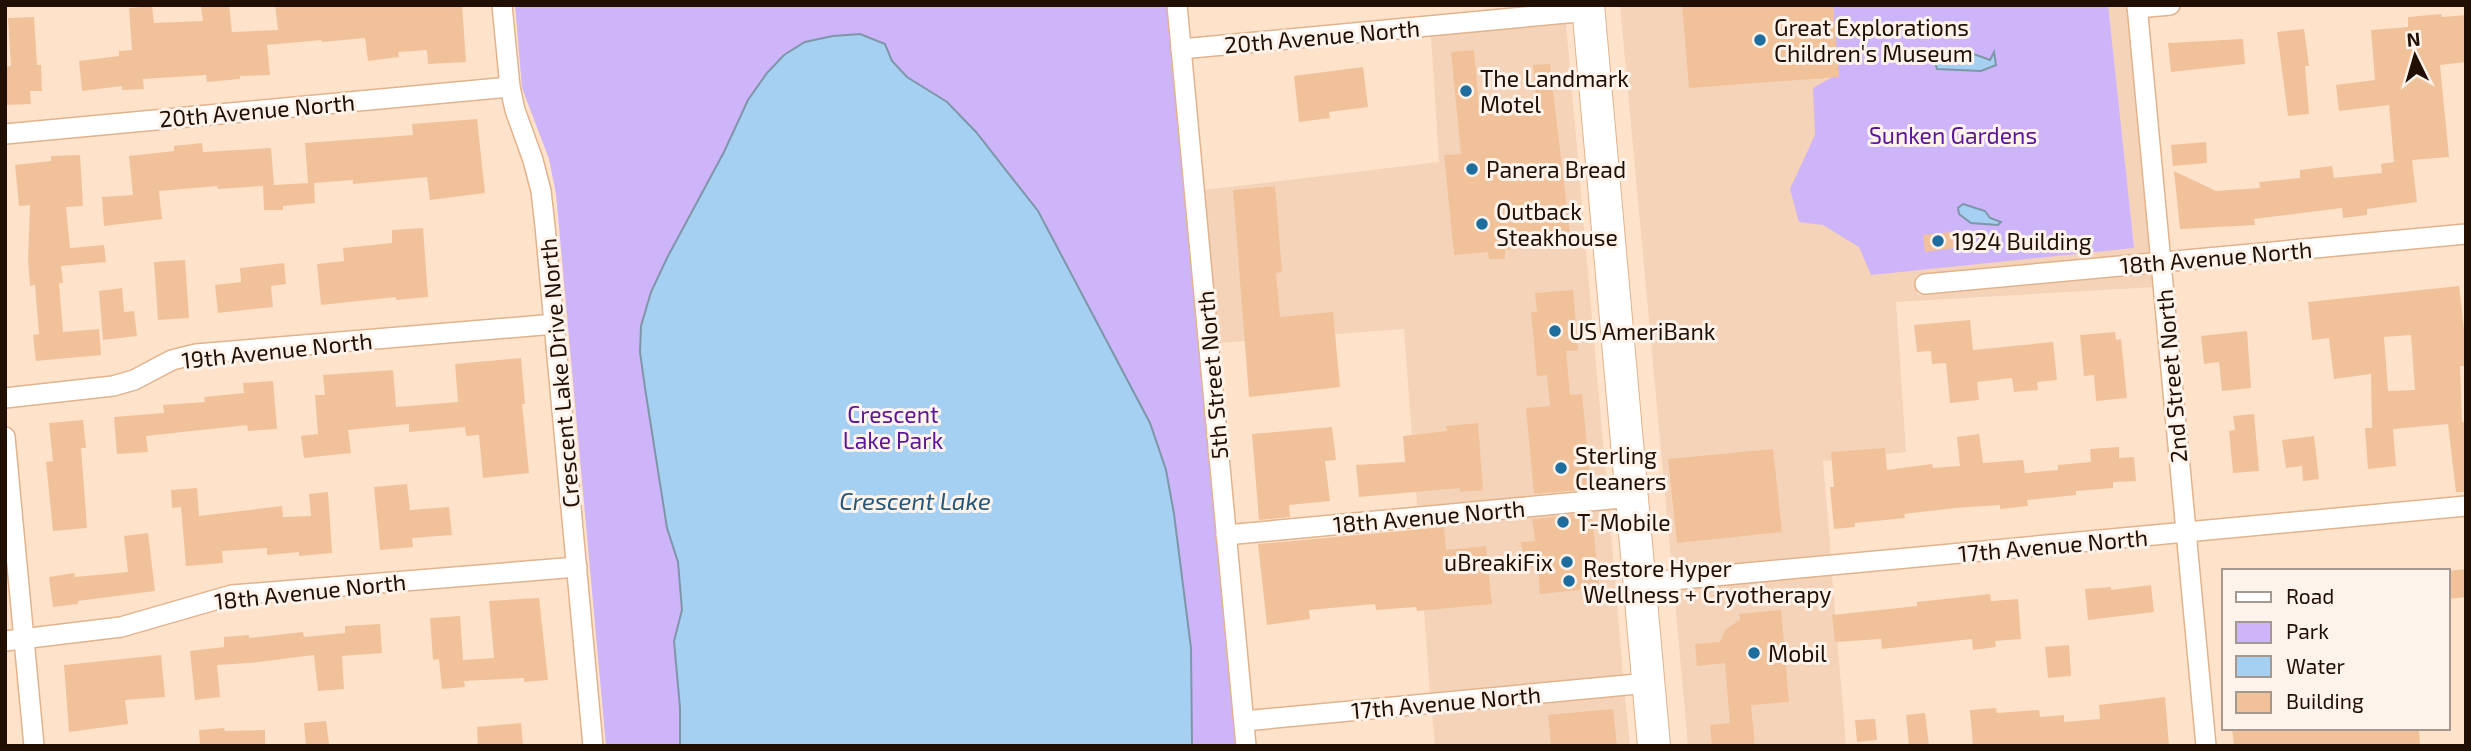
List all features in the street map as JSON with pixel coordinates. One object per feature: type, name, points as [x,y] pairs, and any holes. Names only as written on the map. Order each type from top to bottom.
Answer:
[{"type":"main road","points":[[1589,8],[1654,746]]},
{"type":"street","name":"Crescent Lake Drive North","points":[[502,5],[510,87],[541,191],[593,746]]},
{"type":"street","name":"5th Street North","points":[[1177,5],[1246,746]]},
{"type":"street","points":[[2137,7],[2171,5]]},
{"type":"street","name":"2nd Street North","points":[[2137,7],[2206,746]]},
{"type":"street","name":"20th Avenue North","points":[[1181,49],[1589,8]]},
{"type":"street","name":"20th Avenue North","points":[[5,134],[510,87]]},
{"type":"street","name":"18th Avenue North","points":[[1925,284],[2466,234]]},
{"type":"street","name":"19th Avenue North","points":[[5,398],[113,386],[134,380],[172,360],[196,354],[555,324]]},
{"type":"street","points":[[5,437],[15,640],[34,746]]},
{"type":"street","name":"18th Avenue North","points":[[1227,535],[1632,497]]},
{"type":"street","name":"17th Avenue North","points":[[1639,583],[2466,506]]},
{"type":"street","name":"18th Avenue North","points":[[15,640],[121,627],[232,595],[577,567]]},
{"type":"street","name":"17th Avenue North","points":[[1244,721],[1648,683]]},
{"type":"shaded area","points":[[1620,5],[2127,5],[2150,253],[1916,275],[1917,295],[2152,274],[2154,287],[1896,302],[1906,452],[1823,461],[1831,555],[1672,570]]},
{"type":"shaded area","points":[[1566,24],[1607,488],[1417,506],[1404,329],[1218,343],[1204,190],[1439,162],[1431,36]]},
{"type":"shaded area","points":[[1609,509],[1623,675],[1430,693],[1418,527]]},
{"type":"shaded area","points":[[1832,575],[1846,746],[1688,746],[1674,590]]},
{"type":"shaded area","points":[[1625,696],[1630,746],[1435,746],[1432,713]]},
{"type":"green space","name":"Crescent Lake","points":[[515,5],[1169,5],[1236,746],[606,746],[556,194],[549,159],[522,88]]},
{"type":"green space","name":"Sunken Gardens","points":[[1833,5],[2108,5],[2134,248],[1871,275],[1859,247],[1823,225],[1799,222],[1790,189],[1815,135],[1813,88],[1838,74]]},
{"type":"water","name":"Crescent Lake","points":[[860,34],[885,44],[892,61],[907,77],[947,102],[976,132],[1038,211],[1150,423],[1166,470],[1174,514],[1191,648],[1192,746],[680,746],[680,708],[674,641],[682,610],[678,562],[667,528],[645,388],[640,352],[641,326],[651,292],[667,258],[724,152],[748,100],[767,73],[784,55],[805,42]]},
{"type":"water","points":[[1994,52],[1996,65],[1981,71],[1937,69],[1934,58],[1938,54],[1971,53],[1990,60]]},
{"type":"water","points":[[1963,204],[1985,211],[1990,218],[2001,222],[1998,225],[1971,223],[1959,214],[1958,208]]},
{"type":"building","points":[[229,5],[232,32],[278,30],[275,5],[462,5],[466,62],[428,64],[427,50],[398,52],[399,57],[368,61],[365,38],[322,40],[267,45],[270,75],[240,76],[240,79],[207,82],[206,75],[143,79],[144,89],[122,90],[122,86],[82,91],[79,61],[119,56],[119,51],[132,50],[129,8],[152,6],[154,23],[203,21],[201,7]]},
{"type":"building","name":"Great Explorations Children's Museum","points":[[1682,5],[1833,5],[1839,77],[1689,88]]},
{"type":"building","points":[[2441,14],[2442,17],[2466,15],[2466,62],[2440,65],[2449,157],[2412,160],[2417,202],[2367,209],[2367,215],[2343,218],[2342,208],[2254,219],[2255,225],[2180,229],[2174,171],[2216,191],[2260,188],[2259,182],[2300,178],[2300,170],[2332,166],[2334,178],[2382,173],[2381,164],[2394,162],[2389,105],[2339,111],[2336,85],[2375,80],[2371,30],[2408,27],[2408,17]]},
{"type":"building","points":[[34,17],[37,65],[41,65],[42,91],[30,91],[31,104],[6,105],[5,67],[11,66],[8,18]]},
{"type":"building","points":[[2304,29],[2309,66],[2305,66],[2309,114],[2288,116],[2277,32]]},
{"type":"building","points":[[2243,39],[2245,64],[2171,72],[2168,43]]},
{"type":"building","points":[[1474,50],[1479,105],[1536,100],[1533,65],[1550,64],[1571,244],[1505,250],[1505,259],[1489,259],[1488,252],[1454,255],[1444,155],[1461,154],[1451,52]]},
{"type":"building","points":[[1363,67],[1368,107],[1329,112],[1330,118],[1299,122],[1294,76]]},
{"type":"building","points":[[477,119],[485,193],[430,200],[427,177],[353,184],[353,180],[314,183],[315,203],[283,206],[283,210],[264,210],[263,186],[218,189],[217,186],[159,191],[162,219],[104,226],[102,197],[133,195],[129,156],[174,151],[174,146],[202,143],[203,152],[271,148],[274,185],[308,183],[305,143],[413,135],[412,124]]},
{"type":"building","points":[[2206,142],[2207,163],[2173,166],[2171,145]]},
{"type":"building","points":[[80,155],[83,206],[66,207],[70,248],[104,245],[106,262],[61,266],[63,283],[59,283],[63,332],[99,329],[101,355],[36,361],[33,335],[39,334],[35,285],[30,286],[28,260],[30,205],[19,206],[15,165],[51,161],[51,156]]},
{"type":"building","points":[[1275,186],[1282,272],[1276,273],[1280,317],[1333,312],[1340,387],[1249,397],[1233,190]]},
{"type":"building","points":[[423,228],[428,297],[396,300],[396,297],[321,305],[317,264],[344,261],[343,248],[392,243],[392,230]]},
{"type":"building","name":"1924 Building","points":[[1952,232],[1954,248],[1925,252],[1923,235]]},
{"type":"building","points":[[185,260],[189,318],[158,320],[154,262]]},
{"type":"building","points":[[284,263],[286,284],[271,286],[273,307],[218,313],[215,285],[241,282],[240,268]]},
{"type":"building","points":[[2459,286],[2466,347],[2466,366],[2460,366],[2462,422],[2466,422],[2466,492],[2456,492],[2448,424],[2393,429],[2396,466],[2368,469],[2365,428],[2372,428],[2371,374],[2334,379],[2329,338],[2312,340],[2308,302]],"holes":[[[2411,335],[2415,390],[2388,391],[2384,337]]]},
{"type":"building","points":[[122,288],[124,312],[134,311],[137,336],[103,340],[99,291]]},
{"type":"building","points":[[1573,290],[1578,350],[1566,351],[1570,395],[1582,394],[1591,489],[1534,494],[1526,408],[1550,406],[1547,375],[1537,376],[1531,312],[1537,312],[1535,293]]},
{"type":"building","points":[[1970,320],[1973,350],[2053,342],[2057,380],[2037,382],[2038,390],[2014,392],[2012,378],[1977,382],[1979,400],[1950,403],[1946,363],[1932,364],[1931,351],[1917,352],[1914,325]]},
{"type":"building","points":[[2247,331],[2251,388],[2222,391],[2219,362],[2204,364],[2201,336]]},
{"type":"building","points":[[2115,332],[2116,340],[2121,339],[2127,398],[2096,401],[2094,375],[2084,376],[2080,335]]},
{"type":"building","points":[[521,358],[525,404],[522,404],[529,473],[483,478],[479,435],[466,436],[465,427],[409,432],[409,424],[348,430],[351,453],[304,458],[301,436],[318,434],[315,395],[325,395],[323,375],[393,370],[396,407],[458,402],[455,364]]},
{"type":"building","points":[[273,381],[277,429],[248,431],[247,425],[146,436],[148,452],[117,454],[114,417],[164,413],[163,405],[205,402],[204,397],[244,393],[243,383]]},
{"type":"building","points":[[2254,414],[2259,471],[2233,473],[2229,431],[2235,430],[2233,416]]},
{"type":"building","points":[[83,420],[86,448],[81,448],[87,528],[53,531],[46,462],[53,461],[49,423]]},
{"type":"building","points":[[1478,423],[1483,490],[1460,492],[1460,488],[1359,497],[1356,465],[1405,462],[1403,436],[1447,431],[1446,426]]},
{"type":"building","points":[[1332,427],[1336,460],[1325,461],[1330,501],[1289,505],[1290,517],[1259,520],[1252,434]]},
{"type":"building","points":[[1979,434],[1983,463],[2023,460],[2025,473],[2058,470],[2058,465],[2091,462],[2090,449],[2119,447],[2119,458],[2134,457],[2136,481],[2113,482],[2113,488],[2076,491],[2076,495],[2027,500],[2028,506],[2000,509],[2000,505],[1904,514],[1905,518],[1855,523],[1855,527],[1834,529],[1830,487],[1834,487],[1831,452],[1885,448],[1887,470],[1932,464],[1933,468],[1960,466],[1957,437]]},
{"type":"building","points":[[2314,436],[2319,479],[2303,481],[2302,466],[2286,468],[2282,440]]},
{"type":"building","points":[[1773,449],[1782,532],[1677,543],[1668,459]]},
{"type":"building","points":[[407,484],[410,510],[449,507],[452,535],[412,538],[413,547],[380,550],[374,487]]},
{"type":"building","points":[[197,488],[199,516],[282,506],[283,517],[311,516],[309,494],[328,492],[332,553],[267,555],[267,548],[222,551],[223,563],[186,566],[181,507],[172,508],[171,490]]},
{"type":"building","points":[[1592,513],[1599,588],[1540,594],[1537,555],[1523,556],[1521,542],[1535,541],[1532,519]]},
{"type":"building","points":[[1444,527],[1446,550],[1486,546],[1492,604],[1417,611],[1416,607],[1376,610],[1375,604],[1309,610],[1310,619],[1267,625],[1258,544]]},
{"type":"building","points":[[148,533],[155,591],[53,607],[49,577],[74,573],[75,577],[128,572],[124,536]]},
{"type":"building","points":[[2466,569],[2466,597],[2450,599],[2450,571]]},
{"type":"building","points":[[2151,585],[2154,612],[2088,620],[2085,589],[2111,587],[2111,590]]},
{"type":"building","points":[[1990,594],[1991,601],[2018,599],[2021,639],[1995,641],[1996,647],[1973,650],[1972,639],[1882,649],[1881,639],[1835,642],[1832,615],[1917,606],[1917,602]]},
{"type":"building","points":[[539,598],[548,680],[524,682],[524,678],[464,681],[465,687],[442,689],[439,659],[433,660],[430,618],[460,616],[463,660],[494,658],[489,601]]},
{"type":"building","name":"Mobil","points":[[1781,610],[1789,702],[1751,705],[1755,746],[1712,746],[1710,725],[1730,723],[1725,663],[1697,666],[1695,644],[1720,642],[1726,629],[1740,620],[1739,614]]},
{"type":"building","points":[[380,624],[382,653],[342,656],[344,689],[318,691],[314,655],[217,665],[220,697],[195,700],[190,651],[224,647],[224,637],[249,635],[249,638],[303,632],[304,637],[345,633],[345,626]]},
{"type":"building","points":[[2069,645],[2071,676],[2048,678],[2045,647]]},
{"type":"building","points":[[161,655],[165,697],[125,700],[128,724],[69,732],[64,665]]},
{"type":"building","points":[[2165,697],[2169,746],[1973,746],[1970,710],[1996,708],[1997,713],[2039,710],[2040,717],[2064,715],[2064,722],[2100,719],[2099,705]]},
{"type":"building","points":[[1613,709],[1617,746],[1551,746],[1548,715]]},
{"type":"building","points":[[1925,713],[1929,746],[1909,746],[1906,715]]},
{"type":"building","points":[[1875,719],[1877,740],[1857,742],[1855,720]]},
{"type":"building","points":[[326,721],[329,744],[306,746],[304,723]]},
{"type":"building","points":[[521,723],[523,746],[478,746],[477,727]]},
{"type":"building","points":[[224,728],[225,731],[265,730],[265,746],[200,746],[199,730]]},
{"type":"building","points":[[2232,730],[2419,730],[2420,746],[2234,746]]},
{"type":"place","name":"Great Explorations Children's Museum","points":[[1760,40]]},
{"type":"place","name":"The Landmark Motel","points":[[1466,91]]},
{"type":"place","name":"Panera Bread","points":[[1472,169]]},
{"type":"place","name":"Outback Steakhouse","points":[[1482,224]]},
{"type":"place","name":"1924 Building","points":[[1938,241]]},
{"type":"place","name":"US AmeriBank","points":[[1555,331]]},
{"type":"place","name":"Sterling Cleaners","points":[[1561,468]]},
{"type":"place","name":"T-Mobile","points":[[1563,522]]},
{"type":"place","name":"uBreakiFix","points":[[1567,562]]},
{"type":"place","name":"Restore Hyper Wellness + Cryotherapy","points":[[1569,581]]},
{"type":"place","name":"Mobil","points":[[1754,653]]},
{"type":"park label","name":"Crescent Lake Park","points":[[893,427]]}]
